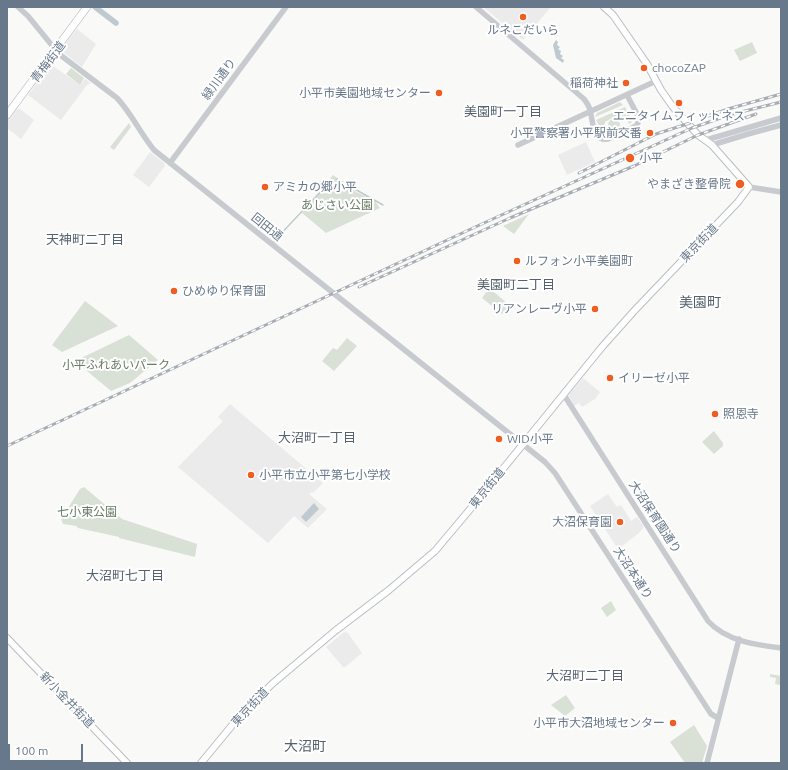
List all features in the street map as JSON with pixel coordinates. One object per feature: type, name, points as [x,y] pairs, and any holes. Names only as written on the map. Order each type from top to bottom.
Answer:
[{"type":"main road","name":"青梅街道","points":[[7,115],[56,51],[87,7]]},
{"type":"main road","points":[[604,7],[613,15],[673,107],[698,135],[712,145],[750,188]]},
{"type":"main road","name":"東京街道","points":[[200,763],[240,717],[272,684],[335,631],[389,590],[431,554],[564,395],[602,347],[750,188]]},
{"type":"main road","name":"新小金井街道","points":[[7,638],[127,763]]},
{"type":"street","name":"回田通","points":[[18,7],[28,16],[56,51],[117,98],[125,106],[150,146],[523,444]]},
{"type":"street","name":"緑川通り","points":[[170,163],[286,7]]},
{"type":"street","points":[[476,7],[584,99],[591,112],[591,121],[598,136],[604,140],[612,138],[636,126],[638,123],[638,116],[627,94]]},
{"type":"street","points":[[518,145],[591,112],[656,80]]},
{"type":"street","points":[[706,140],[781,118]]},
{"type":"street","points":[[712,145],[781,125]]},
{"type":"street","points":[[750,188],[781,192]]},
{"type":"street","name":"大沼保育園通り","points":[[564,395],[708,621],[718,630],[739,639],[750,643],[781,648]]},
{"type":"street","name":"大沼本通り","points":[[523,444],[555,473],[711,714],[718,718]]},
{"type":"street","points":[[707,763],[739,639]]},
{"type":"shaded area","points":[[483,7],[551,7],[523,40]]},
{"type":"shaded area","points":[[77,29],[96,44],[82,67],[63,52],[62,48]]},
{"type":"shaded area","points":[[556,40],[558,42],[557,45],[560,47],[558,49],[561,51],[560,54],[563,56],[561,58],[564,60],[563,63],[556,58],[553,45]]},
{"type":"shaded area","points":[[53,66],[80,85],[85,79],[91,83],[87,85],[61,120],[28,95],[48,68],[50,70]]},
{"type":"shaded area","points":[[17,109],[20,109],[34,120],[21,139],[7,128],[7,121]]},
{"type":"shaded area","points":[[586,142],[595,162],[567,175],[558,155]]},
{"type":"shaded area","points":[[150,152],[164,163],[165,166],[149,187],[133,175]]},
{"type":"shaded area","points":[[583,378],[600,392],[595,399],[582,407],[579,403],[574,406],[568,395]]},
{"type":"shaded area","name":"小平市立小平第七小学校","points":[[230,404],[323,483],[313,493],[312,492],[309,494],[327,509],[308,528],[294,516],[268,543],[178,467],[223,421],[218,417]]},
{"type":"shaded area","name":"大沼保育園","points":[[608,494],[617,507],[621,505],[631,521],[637,517],[644,527],[639,533],[618,549],[590,506]]},
{"type":"shaded area","points":[[314,503],[319,509],[306,522],[301,517]]},
{"type":"shaded area","points":[[344,632],[348,633],[362,653],[343,667],[326,647]]},
{"type":"green space","points":[[752,42],[757,53],[740,61],[734,50]]},
{"type":"green space","points":[[71,68],[84,78],[80,85],[66,74]]},
{"type":"green space","points":[[620,102],[623,105],[595,117],[597,113]]},
{"type":"green space","points":[[625,107],[632,120],[631,123],[629,124],[625,117],[619,114],[605,122],[604,127],[608,135],[603,133],[596,120]]},
{"type":"green space","points":[[616,119],[619,120],[619,130],[612,131],[609,130],[608,123],[609,120]]},
{"type":"green space","points":[[129,123],[131,127],[114,150],[110,147]]},
{"type":"green space","name":"あじさい公園","points":[[333,175],[356,192],[374,200],[380,208],[326,233],[302,213]]},
{"type":"green space","points":[[529,214],[514,234],[503,226]]},
{"type":"green space","points":[[489,288],[507,303],[508,306],[502,314],[482,298]]},
{"type":"green space","points":[[85,301],[118,326],[62,352],[52,345]]},
{"type":"green space","name":"小平ふれあいパーク","points":[[129,335],[158,360],[130,383],[111,391],[75,361]]},
{"type":"green space","points":[[347,338],[357,346],[334,371],[322,361],[333,348],[337,350]]},
{"type":"green space","points":[[714,431],[723,443],[723,446],[714,454],[702,442]]},
{"type":"green space","name":"七小東公園","points":[[84,487],[122,519],[197,544],[195,557],[78,528],[76,526],[63,524],[61,519],[80,489]]},
{"type":"green space","points":[[611,601],[616,610],[607,617],[601,608]]},
{"type":"green space","points":[[770,674],[781,676],[781,685],[775,684],[776,678],[770,677]]},
{"type":"green space","points":[[566,695],[575,708],[565,716],[551,705]]},
{"type":"green space","points":[[694,725],[707,746],[702,763],[685,763],[670,742]]},
{"type":"waterway","points":[[95,7],[116,23]]},
{"type":"waterway","points":[[337,179],[383,205]]},
{"type":"waterway","points":[[273,242],[328,184]]},
{"type":"railway","points":[[708,116],[781,94]]},
{"type":"railway","points":[[7,446],[473,228],[692,128],[729,115],[781,102]]},
{"type":"railway","points":[[359,287],[510,218],[634,166],[698,135],[756,114]]},
{"type":"railway","points":[[579,173],[656,134],[690,123]]},
{"type":"place","name":"ルネこだいら","points":[[523,17]]},
{"type":"place","name":"chocoZAP","points":[[644,68]]},
{"type":"place","name":"稲荷神社","points":[[626,83]]},
{"type":"place","name":"小平市美園地域センター","points":[[439,93]]},
{"type":"place","name":"エニタイムフィットネス","points":[[679,103]]},
{"type":"place","name":"小平警察署小平駅前交番","points":[[650,133]]},
{"type":"place","name":"小平","points":[[630,158]]},
{"type":"place","name":"やまざき整骨院","points":[[740,184]]},
{"type":"place","name":"アミカの郷小平","points":[[265,187]]},
{"type":"place","name":"ルフォン小平美園町","points":[[517,261]]},
{"type":"place","name":"ひめゆり保育園","points":[[174,291]]},
{"type":"place","name":"リアンレーヴ小平","points":[[595,309]]},
{"type":"place","name":"イリーゼ小平","points":[[610,378]]},
{"type":"place","name":"照恩寺","points":[[715,414]]},
{"type":"place","name":"WID小平","points":[[499,439]]},
{"type":"place","name":"小平市立小平第七小学校","points":[[251,475]]},
{"type":"place","name":"大沼保育園","points":[[620,522]]},
{"type":"place","name":"小平市大沼地域センター","points":[[673,723]]},
{"type":"district","name":"美園町一丁目","points":[[503,112]]},
{"type":"district","name":"天神町二丁目","points":[[85,240]]},
{"type":"district","name":"美園町二丁目","points":[[516,285]]},
{"type":"district","name":"美園町","points":[[700,302]]},
{"type":"district","name":"大沼町一丁目","points":[[317,438]]},
{"type":"district","name":"大沼町七丁目","points":[[125,576]]},
{"type":"district","name":"大沼町二丁目","points":[[585,676]]},
{"type":"district","name":"大沼町","points":[[305,746]]}]
